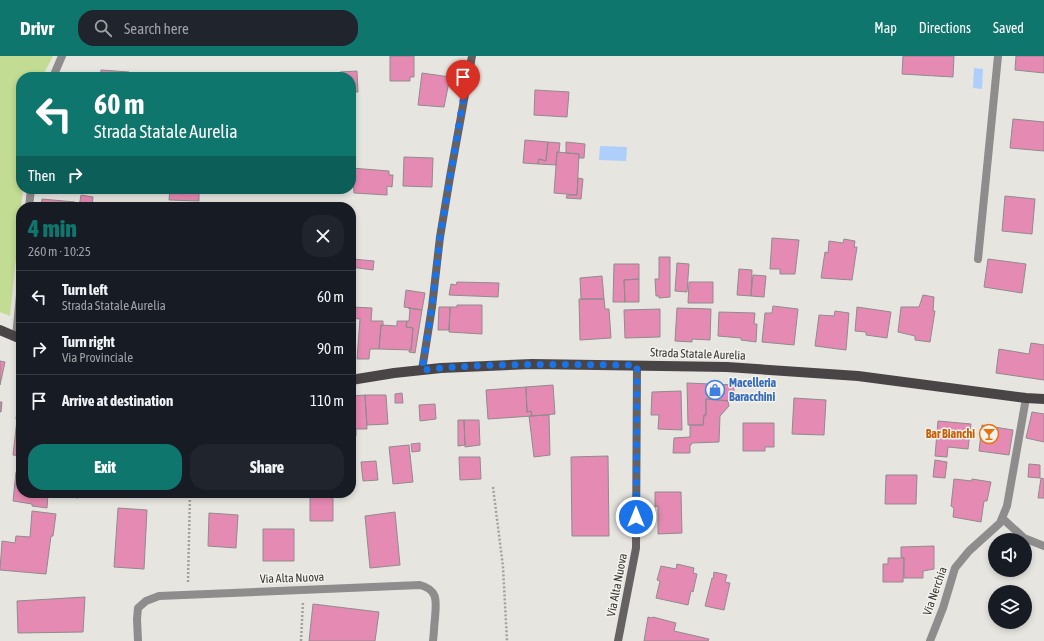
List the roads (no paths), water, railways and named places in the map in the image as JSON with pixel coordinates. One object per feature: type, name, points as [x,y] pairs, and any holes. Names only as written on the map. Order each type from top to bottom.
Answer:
[{"type":"main road","points":[[0,330],[16,337]]},
{"type":"main road","name":"Strada Statale Aurelia","points":[[356,379],[441,368],[532,364],[728,367],[858,376],[1026,398],[1044,399]]},
{"type":"street","points":[[54,72],[62,56]]},
{"type":"street","points":[[422,370],[432,307],[441,230],[472,56]]},
{"type":"street","points":[[978,259],[998,56]]},
{"type":"street","name":"Via Alta Nuova","points":[[618,641],[636,548],[637,365]]},
{"type":"street","name":"Via Nerchia","points":[[930,641],[943,608],[955,568],[969,551],[1000,523],[1007,506],[1026,398]]},
{"type":"street","points":[[1002,518],[1024,538],[1044,546]]},
{"type":"street","name":"Via Alta Nuova","points":[[138,641],[138,608],[146,601],[159,596],[420,585],[426,587],[435,596],[436,602],[433,641]]},
{"type":"water","points":[[974,68],[983,69],[982,89],[973,88]]},
{"type":"water","points":[[600,146],[627,147],[626,161],[599,160]]},
{"type":"place","name":"Macelleria Baracchini","points":[[715,390]]},
{"type":"place","name":"Bar Bianchi","points":[[989,434]]}]
